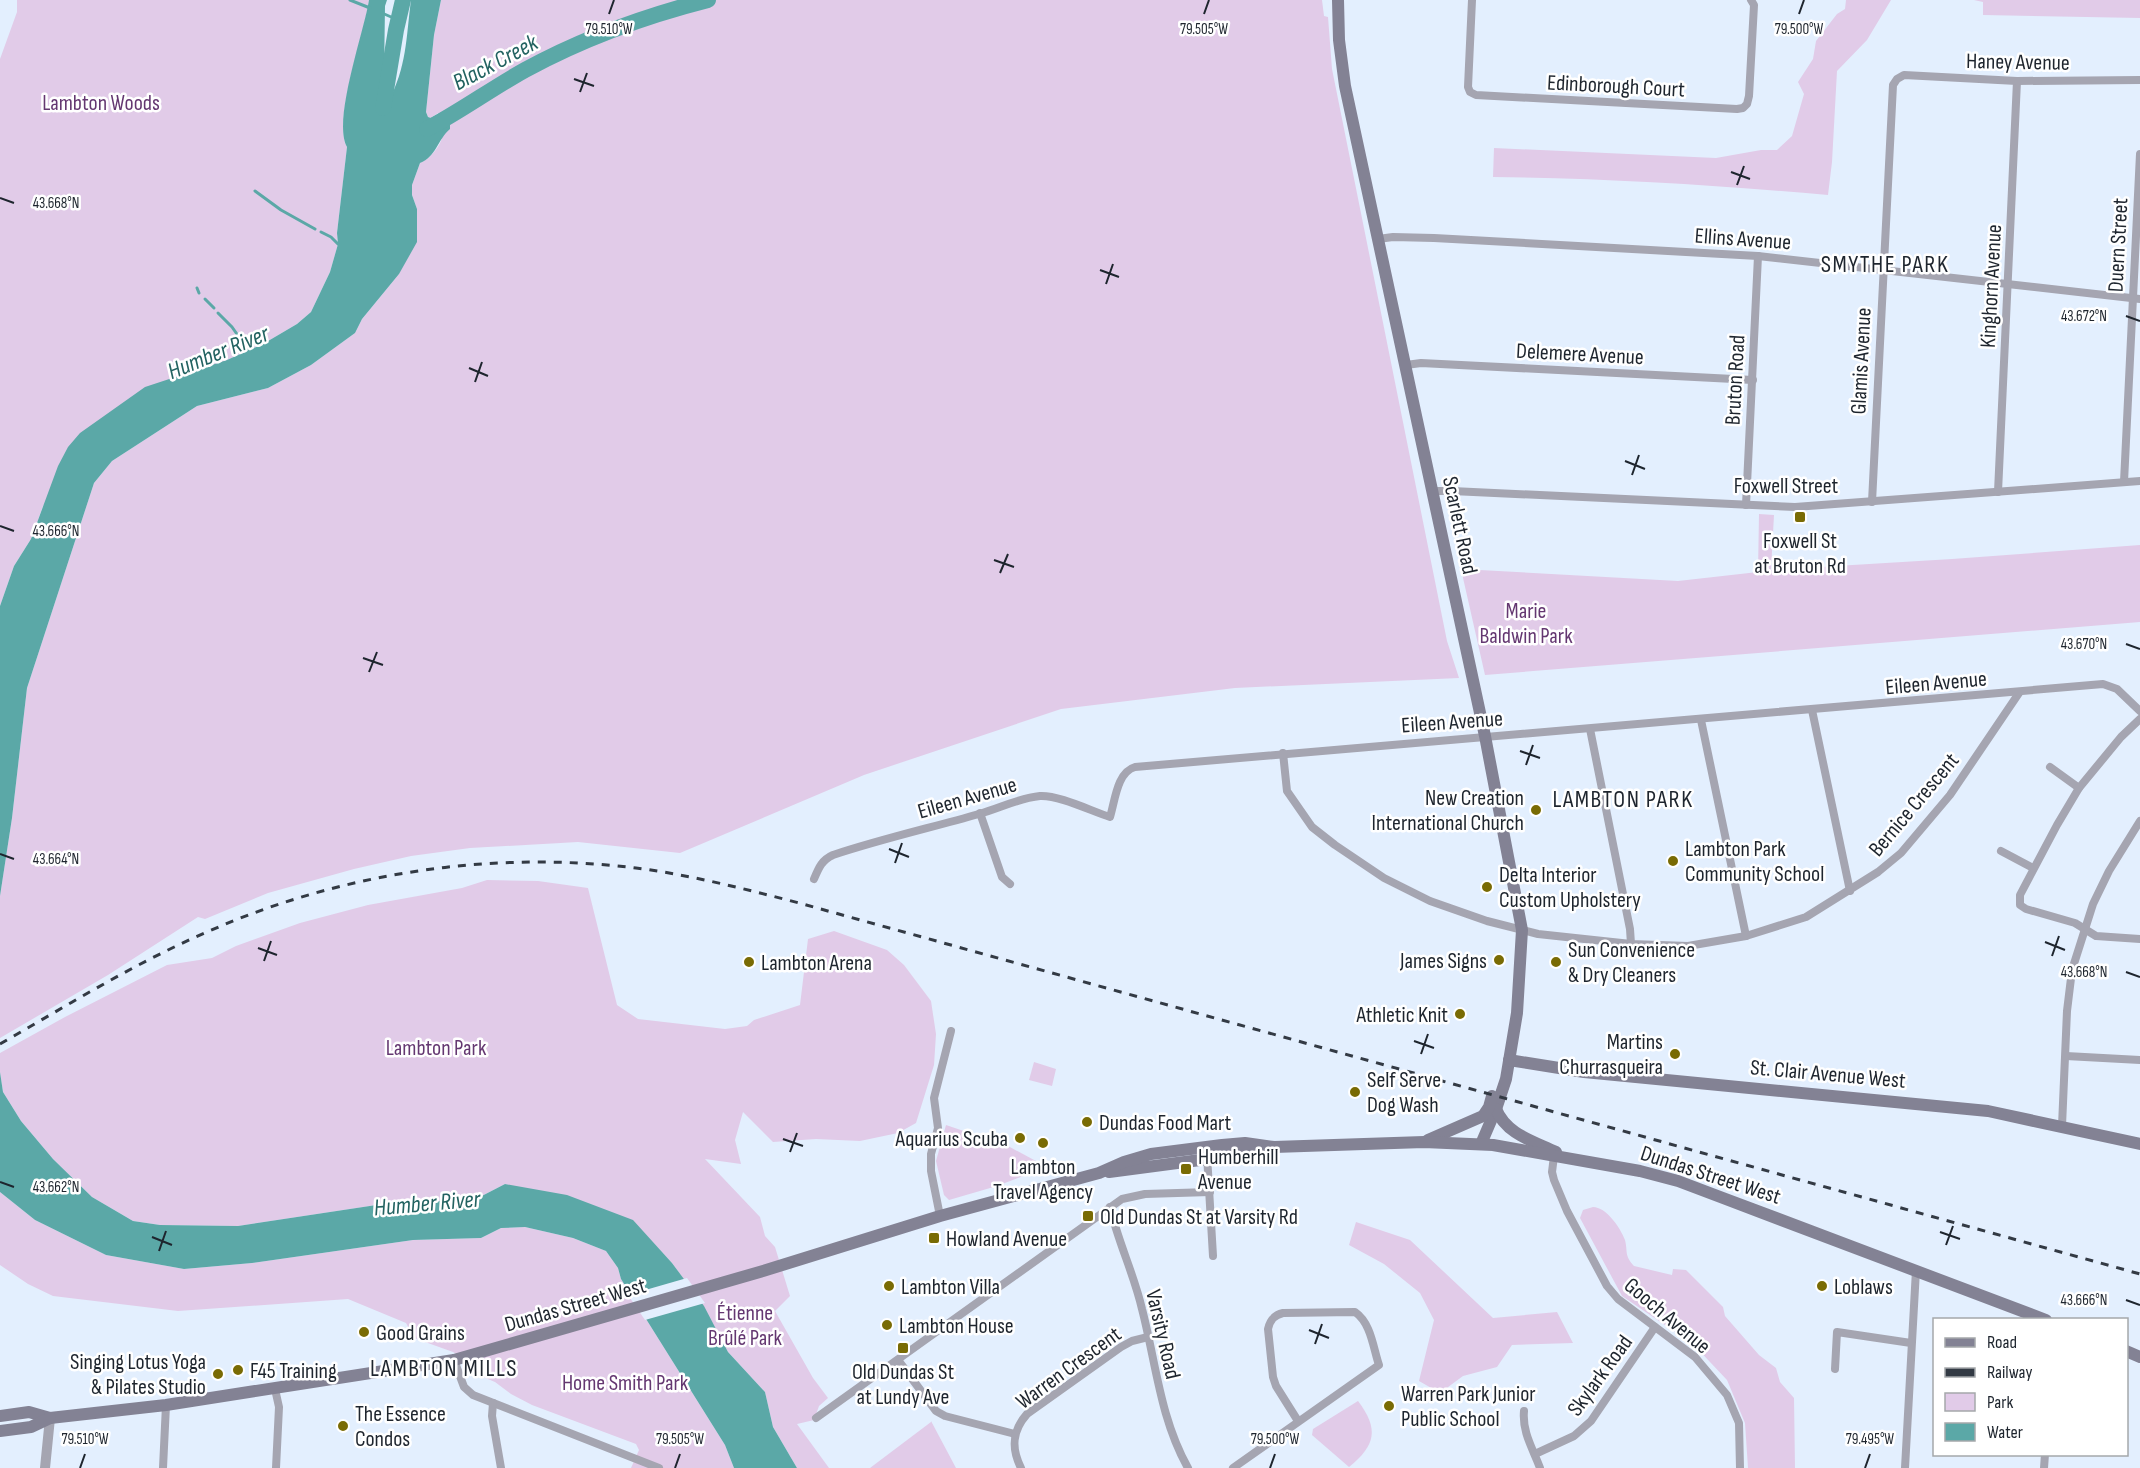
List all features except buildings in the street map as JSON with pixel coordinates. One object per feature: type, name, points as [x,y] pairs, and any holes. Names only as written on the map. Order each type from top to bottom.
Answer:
[{"type":"main road","name":"Scarlett Road","points":[[1338,0],[1339,40],[1344,80],[1485,736],[1522,930],[1517,1013],[1506,1079],[1481,1144]]},
{"type":"main road","name":"Scarlett Road","points":[[1424,1142],[1483,1116],[1489,1107],[1499,1076],[1509,1060]]},
{"type":"main road","name":"St. Clair Avenue West","points":[[1509,1060],[1584,1072],[1988,1111],[2140,1144]]},
{"type":"main road","points":[[1496,1109],[1501,1121],[1515,1133],[1570,1159]]},
{"type":"main road","name":"Dundas Street West","points":[[0,1431],[31,1427],[50,1418],[166,1405],[454,1360],[763,1271],[940,1216],[1099,1173],[1129,1171],[1207,1152],[1253,1153],[1274,1147],[1424,1142],[1481,1144],[1640,1171],[1678,1181],[2041,1318]]},
{"type":"main road","name":"Dundas Street West","points":[[0,1416],[29,1412],[50,1418]]},
{"type":"street","name":"Edinborough Court","points":[[1472,0],[1468,87],[1470,92],[1476,95],[1737,109],[1747,105],[1749,96],[1754,5],[1751,0]]},
{"type":"street","name":"Haney Avenue","points":[[1897,79],[1904,75],[2017,81],[2140,80]]},
{"type":"street","name":"Glamis Avenue","points":[[1872,502],[1893,85],[1897,79]]},
{"type":"street","name":"Kinghorn Avenue","points":[[1998,492],[2017,81]]},
{"type":"street","name":"Duern Street","points":[[2124,482],[2136,299],[2140,154]]},
{"type":"street","name":"Ellins Avenue","points":[[1378,239],[1434,238],[1758,256],[2136,299]]},
{"type":"street","name":"Bruton Road","points":[[1746,505],[1758,256]]},
{"type":"street","name":"Delemere Avenue","points":[[1406,365],[1432,364],[1753,380]]},
{"type":"street","name":"Foxwell Street","points":[[1432,492],[1452,491],[1795,507],[2140,481]]},
{"type":"street","name":"Eileen Avenue","points":[[814,879],[819,866],[833,855],[1018,800],[1041,796],[1055,797],[1110,817],[1123,776],[1128,769],[1283,753],[2107,685],[2120,691],[2140,711]]},
{"type":"street","name":"Bernice Crescent","points":[[1283,753],[1287,791],[1312,827],[1384,878],[1430,901],[1487,921],[1538,934],[1631,944],[1688,946],[1746,936],[1806,917],[1878,872],[1908,845],[1950,795],[2019,693]]},
{"type":"street","points":[[1812,710],[1850,891]]},
{"type":"street","points":[[2140,719],[2121,737],[2079,788],[2020,895],[2020,905],[2026,909],[2075,923],[2096,936],[2140,939]]},
{"type":"street","points":[[1701,720],[1746,936]]},
{"type":"street","points":[[1590,729],[1630,929],[1631,944]]},
{"type":"street","points":[[2050,767],[2079,788]]},
{"type":"street","points":[[980,813],[1002,877],[1010,884]]},
{"type":"street","points":[[2062,1126],[2068,991],[2072,970],[2093,904],[2109,871],[2140,821]]},
{"type":"street","points":[[2001,850],[2033,868]]},
{"type":"street","points":[[940,1216],[931,1171],[931,1154],[938,1128],[934,1098],[951,1030]]},
{"type":"street","points":[[2066,1056],[2140,1060]]},
{"type":"street","points":[[1207,1152],[1213,1256]]},
{"type":"street","name":"Gooch Avenue","points":[[1554,1156],[1552,1172],[1554,1180],[1607,1286],[1618,1299],[1695,1357],[1727,1395],[1738,1423],[1740,1468]]},
{"type":"street","points":[[816,1418],[1110,1207],[1129,1196],[1210,1192]]},
{"type":"street","name":"Varsity Road","points":[[1110,1207],[1142,1307],[1161,1403],[1173,1440],[1188,1468]]},
{"type":"street","points":[[1905,1468],[1916,1270]]},
{"type":"street","points":[[1233,1468],[1378,1365],[1366,1323],[1355,1312],[1283,1313],[1277,1315],[1269,1324],[1273,1377],[1276,1386],[1298,1421]]},
{"type":"street","name":"Skylark Road","points":[[1534,1454],[1574,1436],[1591,1421],[1655,1327]]},
{"type":"street","points":[[1835,1369],[1837,1332],[1911,1343]]},
{"type":"street","name":"Warren Crescent","points":[[1021,1468],[1014,1451],[1015,1434],[1023,1420],[1038,1405],[1121,1347],[1132,1341],[1148,1337]]},
{"type":"street","points":[[454,1360],[462,1383],[469,1393],[659,1468]]},
{"type":"street","points":[[898,1360],[936,1411],[945,1416],[1015,1434]]},
{"type":"street","points":[[274,1389],[279,1407],[276,1468]]},
{"type":"street","points":[[493,1403],[492,1416],[501,1468]]},
{"type":"street","points":[[163,1468],[166,1405]]},
{"type":"street","points":[[1524,1412],[1523,1422],[1540,1468]]},
{"type":"street","points":[[45,1468],[50,1418]]},
{"type":"green space","name":"Lambton Woods","points":[[17,0],[369,0],[346,98],[343,135],[347,147],[337,233],[338,244],[330,272],[311,312],[297,324],[263,344],[227,360],[43,506],[31,539],[14,566],[0,606],[0,59],[17,12]]},
{"type":"green space","points":[[441,0],[1322,0],[1324,16],[1328,17],[1332,69],[1447,641],[1459,678],[1235,688],[1061,709],[864,775],[680,853],[578,842],[470,848],[411,856],[354,869],[268,893],[205,919],[198,917],[108,975],[0,1038],[0,896],[12,818],[27,688],[94,483],[112,461],[197,406],[268,388],[311,365],[355,333],[362,319],[399,274],[417,209],[412,195],[412,185],[420,163],[435,150],[441,141],[443,132],[438,113],[431,118],[426,112],[434,35]]},
{"type":"green space","points":[[1846,0],[1891,0],[1867,40],[1837,71],[1828,195],[1660,183],[1493,177],[1494,148],[1716,158],[1761,150],[1777,150],[1792,136],[1804,94],[1798,82],[1813,59],[1816,41],[1837,14],[1845,9]]},
{"type":"green space","points":[[1974,0],[2140,0],[2140,18],[1983,15],[1983,2]]},
{"type":"green space","name":"Marie Baldwin Park","points":[[1759,514],[1774,515],[1771,570],[2140,545],[2140,622],[1485,675],[1461,569],[1678,581],[1758,572]]},
{"type":"green space","name":"Lambton Park","points":[[487,880],[538,881],[588,888],[617,1005],[638,1019],[725,1029],[747,1026],[754,1020],[800,1005],[808,939],[834,931],[887,950],[904,965],[931,1001],[936,1034],[934,1065],[916,1123],[898,1133],[860,1141],[816,1139],[773,1142],[743,1112],[735,1140],[741,1164],[705,1159],[760,1217],[765,1236],[775,1247],[790,1296],[775,1311],[813,1378],[828,1398],[819,1406],[814,1420],[797,1424],[829,1468],[797,1468],[773,1427],[765,1392],[728,1352],[703,1306],[672,1263],[632,1220],[505,1184],[476,1199],[383,1204],[238,1226],[160,1225],[133,1221],[92,1197],[53,1159],[21,1121],[3,1092],[0,1053],[167,965],[212,958],[236,946],[300,923],[368,905],[462,888]]},
{"type":"green space","points":[[1034,1062],[1056,1069],[1052,1086],[1029,1080]]},
{"type":"green space","points":[[946,1125],[1008,1146],[1047,1167],[997,1186],[949,1200],[944,1195],[936,1161]]},
{"type":"green space","name":"Home Smith Park","points":[[0,1192],[35,1220],[106,1255],[184,1269],[252,1263],[413,1240],[481,1238],[501,1228],[525,1227],[573,1238],[606,1251],[618,1268],[621,1279],[725,1445],[734,1468],[631,1468],[639,1450],[636,1444],[532,1405],[483,1377],[469,1361],[453,1352],[414,1338],[406,1323],[348,1299],[178,1311],[53,1296],[28,1284],[0,1265]]},
{"type":"green space","points":[[1593,1207],[1608,1214],[1620,1229],[1628,1256],[1634,1266],[1672,1275],[1673,1269],[1686,1270],[1723,1307],[1725,1316],[1759,1355],[1776,1368],[1780,1382],[1794,1398],[1795,1468],[1748,1468],[1745,1423],[1727,1380],[1693,1344],[1622,1296],[1580,1218],[1583,1210]]},
{"type":"green space","points":[[1356,1222],[1410,1240],[1493,1318],[1557,1312],[1573,1343],[1512,1345],[1497,1367],[1463,1376],[1440,1393],[1419,1381],[1434,1320],[1420,1293],[1384,1264],[1349,1245]]},
{"type":"green space","points":[[1358,1401],[1369,1420],[1372,1436],[1365,1451],[1349,1467],[1312,1435],[1313,1429]]},
{"type":"green space","points":[[931,1422],[956,1468],[870,1468]]},
{"type":"water","points":[[369,0],[387,0],[384,75],[388,102],[402,64],[411,0],[441,0],[434,35],[426,112],[431,118],[442,112],[450,123],[450,129],[430,157],[420,163],[412,185],[412,195],[417,209],[417,242],[399,274],[362,319],[355,333],[311,365],[268,388],[197,406],[112,461],[94,483],[27,688],[12,818],[0,896],[0,606],[14,566],[31,539],[58,466],[68,447],[80,433],[145,387],[227,360],[263,344],[297,324],[311,312],[330,272],[338,244],[337,233],[347,147],[343,135],[343,118],[350,76]]},
{"type":"water","points":[[0,1072],[3,1092],[21,1121],[53,1159],[92,1197],[133,1221],[160,1225],[238,1226],[383,1204],[476,1199],[505,1184],[567,1195],[633,1220],[672,1263],[704,1306],[728,1352],[765,1392],[773,1427],[797,1468],[734,1468],[725,1445],[621,1279],[618,1268],[606,1251],[573,1238],[525,1227],[501,1228],[481,1238],[413,1240],[252,1263],[184,1269],[106,1255],[35,1220],[0,1192]]},
{"type":"pier","points":[[687,1278],[705,1303],[645,1320],[628,1295]]},
{"type":"waterway","points":[[350,0],[370,8]]},
{"type":"waterway","name":"Humber River","points":[[383,108],[403,0]]},
{"type":"waterway","name":"Black Creek","points":[[427,129],[525,70],[569,48],[637,21],[708,0]]},
{"type":"waterway","points":[[382,13],[398,20]]},
{"type":"waterway","points":[[255,191],[281,210],[315,229]]},
{"type":"waterway","points":[[321,232],[338,244]]},
{"type":"waterway","points":[[197,288],[199,293]]},
{"type":"waterway","points":[[205,299],[214,308]]},
{"type":"waterway","points":[[218,313],[232,327],[248,350]]},
{"type":"railway","points":[[0,1044],[102,985],[180,944],[258,912],[310,895],[363,881],[417,871],[472,865],[526,862],[581,863],[636,868],[698,878],[799,903],[2140,1274]]},
{"type":"place","name":"Foxwell St at Bruton Rd","points":[[1800,517]]},
{"type":"place","name":"New Creation International Church","points":[[1536,810]]},
{"type":"place","name":"Lambton Park Community School","points":[[1673,861]]},
{"type":"place","name":"Delta Interior Custom Upholstery","points":[[1487,887]]},
{"type":"place","name":"James Signs","points":[[1499,960]]},
{"type":"place","name":"Lambton Arena","points":[[749,962]]},
{"type":"place","name":"Sun Convenience & Dry Cleaners","points":[[1556,962]]},
{"type":"place","name":"Athletic Knit","points":[[1460,1014]]},
{"type":"place","name":"Martins Churrasqueira","points":[[1675,1054]]},
{"type":"place","name":"Self Serve Dog Wash","points":[[1355,1092]]},
{"type":"place","name":"Dundas Food Mart","points":[[1087,1122]]},
{"type":"place","name":"Aquarius Scuba","points":[[1020,1138]]},
{"type":"place","name":"Lambton Travel Agency","points":[[1043,1143]]},
{"type":"place","name":"Humberhill Avenue","points":[[1186,1169]]},
{"type":"place","name":"Old Dundas St at Varsity Rd","points":[[1088,1216]]},
{"type":"place","name":"Howland Avenue","points":[[934,1238]]},
{"type":"place","name":"Lambton Villa","points":[[889,1286]]},
{"type":"place","name":"Loblaws","points":[[1822,1286]]},
{"type":"place","name":"Lambton House","points":[[887,1325]]},
{"type":"place","name":"Good Grains","points":[[364,1332]]},
{"type":"place","name":"Old Dundas St at Lundy Ave","points":[[903,1348]]},
{"type":"place","name":"F45 Training","points":[[238,1370]]},
{"type":"place","name":"Singing Lotus Yoga & Pilates Studio","points":[[218,1374]]},
{"type":"place","name":"Warren Park Junior Public School","points":[[1389,1406]]},
{"type":"place","name":"The Essence Condos","points":[[343,1426]]},
{"type":"district","name":"SMYTHE PARK","points":[[1885,264]]},
{"type":"district","name":"LAMBTON PARK","points":[[1623,799]]},
{"type":"district","name":"LAMBTON MILLS","points":[[444,1368]]},
{"type":"park label","name":"Étienne Brûlé Park","points":[[745,1324]]}]
